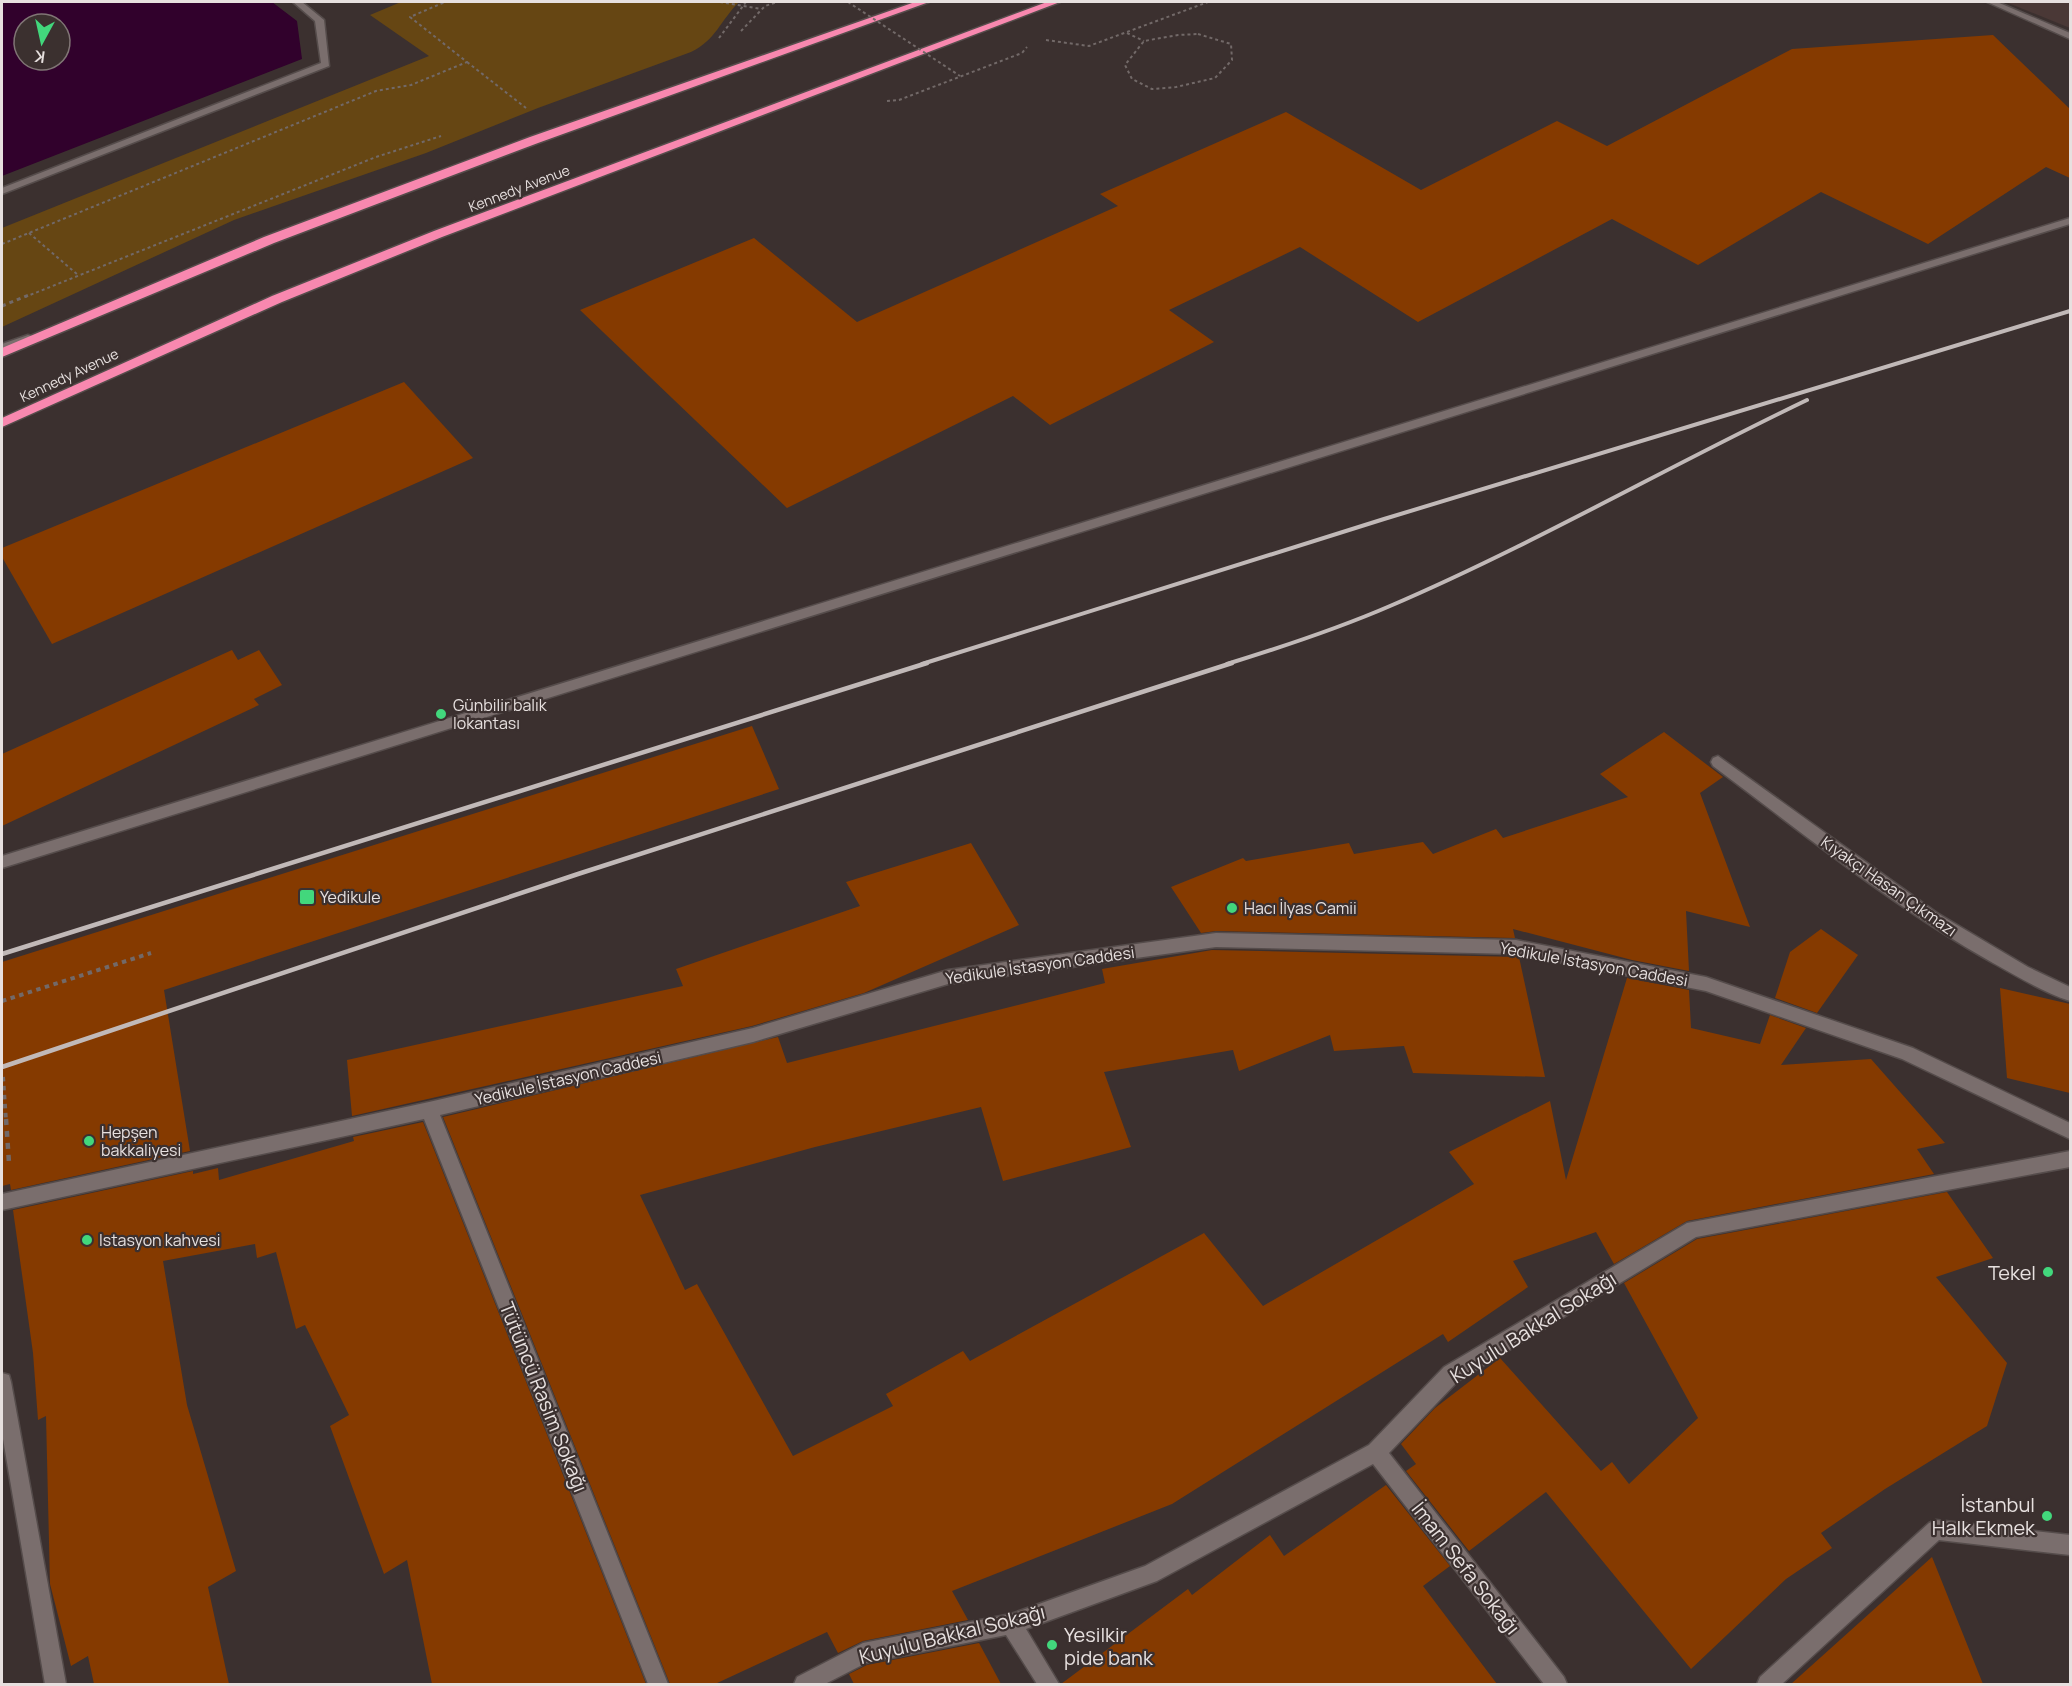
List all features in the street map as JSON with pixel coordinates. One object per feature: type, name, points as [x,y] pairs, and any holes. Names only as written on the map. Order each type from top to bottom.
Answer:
[{"type":"highway","points":[[2,353],[269,240],[379,198],[924,2]]},
{"type":"highway","name":"Kennedy Avenue","points":[[2,423],[278,299],[438,234],[1056,2]]},
{"type":"street","points":[[2,191],[326,64],[319,21],[297,2]]},
{"type":"street","points":[[1991,2],[2070,36]]},
{"type":"street","points":[[2,862],[2070,220]]},
{"type":"street","points":[[2,348],[76,321]]},
{"type":"street","name":"Kıyakçı Hasan Çıkmazı","points":[[1718,762],[1940,925],[2035,979],[2070,994]]},
{"type":"street","name":"Yedikule İstasyon Caddesi","points":[[6,1201],[429,1110],[753,1035],[948,977],[1216,940],[1516,947],[1706,984],[1907,1053],[2070,1131]]},
{"type":"street","name":"Tütüncü Rasim Sokağı","points":[[429,1110],[658,1684]]},
{"type":"street","name":"Kuyulu Bakkal Sokağı","points":[[804,1684],[863,1653],[1011,1624],[1150,1574],[1376,1452],[1452,1374],[1693,1229],[2070,1158]]},
{"type":"street","points":[[2,1382],[56,1684]]},
{"type":"street","name":"İmam Sefa Sokağı","points":[[1376,1452],[1557,1684]]},
{"type":"street","points":[[1767,1684],[1936,1530],[2070,1545]]},
{"type":"street","points":[[1011,1624],[1049,1684]]},
{"type":"path","points":[[445,2],[410,17],[530,110]]},
{"type":"path","points":[[720,2],[763,8],[777,2]]},
{"type":"path","points":[[717,41],[746,2]]},
{"type":"path","points":[[848,2],[960,76]]},
{"type":"path","points":[[1046,40],[1089,46],[1208,2]]},
{"type":"path","points":[[1126,32],[1144,41],[1186,34],[1214,35],[1231,44],[1232,60],[1215,78],[1176,87],[1152,89],[1132,79],[1125,64],[1144,41]]},
{"type":"path","points":[[899,100],[1022,53]]},
{"type":"path","points":[[2,244],[376,91],[411,85],[467,62]]},
{"type":"path","points":[[29,233],[78,276]]},
{"type":"path","points":[[2,1001],[151,953]]},
{"type":"path","points":[[3,1077],[6,1201]]},
{"type":"shaded area","points":[[2,2],[272,2],[297,21],[302,59],[2,176]]},
{"type":"shaded area","points":[[401,2],[739,2],[712,36],[691,52],[538,108],[426,153],[234,220],[2,327],[2,228],[429,56],[370,15]]},
{"type":"shaded area","points":[[2006,2],[2070,2],[2070,28]]},
{"type":"building","points":[[1993,35],[2070,109],[2070,178],[2046,167],[1928,244],[1821,192],[1698,265],[1612,219],[1418,322],[1300,247],[1169,310],[1214,342],[1050,425],[1013,396],[787,508],[580,310],[754,238],[857,322],[1118,206],[1100,194],[1286,112],[1421,190],[1557,121],[1607,146],[1792,49]]},
{"type":"building","points":[[404,382],[473,458],[52,644],[2,557],[2,548]]},
{"type":"building","points":[[232,650],[238,660],[259,650],[282,685],[254,699],[259,705],[2,826],[2,754]]},
{"type":"building","points":[[752,726],[779,789],[164,990],[190,1151],[11,1190],[10,1184],[2,1186],[2,962]]},
{"type":"building","points":[[1664,732],[1723,777],[1700,793],[1750,927],[1686,911],[1689,971],[1632,960],[1513,929],[1515,938],[1216,931],[1201,933],[1171,887],[1243,858],[1246,861],[1349,843],[1354,854],[1423,842],[1433,854],[1496,829],[1503,838],[1628,797],[1600,774]]},
{"type":"building","points":[[971,843],[1019,925],[864,993],[752,1026],[352,1116],[347,1060],[683,986],[676,969],[860,906],[846,882]]},
{"type":"building","points":[[1821,929],[1858,955],[1817,1013],[1775,998],[1790,952]]},
{"type":"building","points":[[1212,950],[1519,957],[1545,1077],[1413,1073],[1404,1046],[1334,1051],[1330,1035],[1239,1071],[1233,1050],[1104,1072],[1131,1147],[1003,1181],[981,1107],[815,1147],[640,1195],[685,1290],[697,1284],[793,1456],[893,1406],[886,1394],[963,1351],[970,1361],[1204,1233],[1263,1306],[1474,1184],[1449,1152],[1550,1101],[1566,1180],[1627,978],[1689,990],[1691,1028],[1760,1044],[1770,1015],[1806,1028],[1781,1065],[1871,1059],[1945,1143],[1917,1149],[1934,1174],[1687,1221],[1614,1264],[1596,1232],[1513,1261],[1528,1287],[1448,1342],[1443,1334],[1172,1504],[952,1591],[968,1620],[863,1641],[838,1653],[827,1632],[715,1684],[670,1684],[443,1117],[778,1037],[787,1063],[1105,983],[1102,969]]},
{"type":"building","points":[[2000,988],[2070,1004],[2070,1093],[2007,1078]]},
{"type":"building","points":[[423,1122],[646,1684],[432,1684],[407,1560],[384,1574],[330,1426],[349,1415],[305,1325],[296,1329],[276,1252],[257,1258],[255,1244],[163,1261],[187,1405],[236,1571],[208,1587],[229,1684],[94,1684],[88,1656],[71,1666],[50,1584],[46,1416],[38,1420],[33,1353],[13,1210],[193,1171],[193,1174],[218,1168],[219,1180],[354,1141],[353,1137]]},
{"type":"building","points":[[1947,1192],[1993,1258],[1936,1277],[2007,1363],[1987,1426],[1885,1489],[1821,1533],[1832,1548],[1786,1579],[1691,1669],[1546,1492],[1469,1551],[1406,1471],[1416,1464],[1401,1444],[1435,1408],[1500,1358],[1601,1471],[1612,1462],[1629,1484],[1698,1418],[1624,1283],[1697,1239]]},
{"type":"building","points":[[1386,1485],[1450,1566],[1423,1586],[1497,1684],[1061,1684],[1188,1589],[1192,1595],[1270,1535],[1284,1556]]},
{"type":"building","points":[[1932,1557],[1983,1684],[1791,1684],[1860,1622]]},
{"type":"building","points":[[979,1643],[1001,1684],[854,1684],[849,1674],[867,1665]]},
{"type":"railway","points":[[922,664],[1384,519],[2070,311]]},
{"type":"railway","points":[[1227,664],[1350,622],[1443,582],[1807,400]]},
{"type":"railway","points":[[2,954],[927,663]]},
{"type":"railway","points":[[2,1067],[578,874],[1232,663]]},
{"type":"place","name":"Günbilir balık lokantası","points":[[441,714]]},
{"type":"place","name":"Yedikule","points":[[307,897]]},
{"type":"place","name":"Hacı İlyas Camii","points":[[1232,908]]},
{"type":"place","name":"Hepşen bakkaliyesi","points":[[89,1141]]},
{"type":"place","name":"Istasyon kahvesi","points":[[87,1240]]},
{"type":"place","name":"Tekel","points":[[2048,1272]]},
{"type":"place","name":"İstanbul Halk Ekmek","points":[[2047,1516]]},
{"type":"place","name":"Yesilkir pide bank","points":[[1052,1645]]}]
